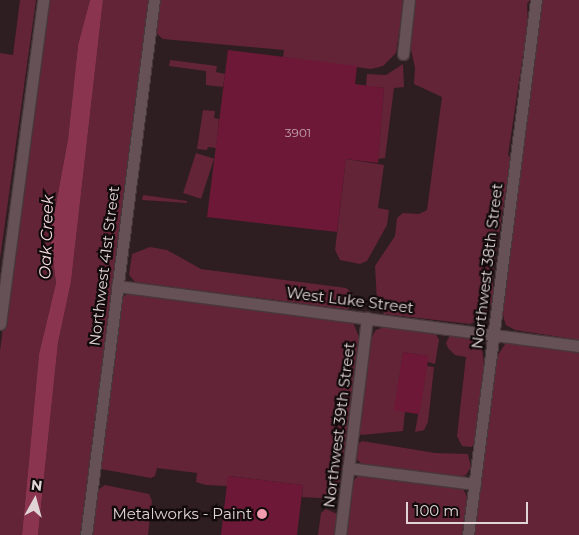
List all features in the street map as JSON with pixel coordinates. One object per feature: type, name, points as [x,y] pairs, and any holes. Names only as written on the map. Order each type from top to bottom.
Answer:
[{"type":"street","points":[[0,324],[3,271],[43,0]]},
{"type":"street","name":"Northwest 41st Street","points":[[86,535],[154,0]]},
{"type":"street","points":[[402,54],[409,0]]},
{"type":"street","name":"Northwest 38th Street","points":[[468,535],[536,0]]},
{"type":"street","name":"West Luke Street","points":[[117,286],[579,346]]},
{"type":"street","name":"Northwest 39th Street","points":[[340,535],[367,318]]},
{"type":"street","points":[[348,468],[475,484]]},
{"type":"shaded area","points":[[20,0],[36,0],[0,259],[0,53],[13,55]]},
{"type":"shaded area","points":[[45,0],[90,0],[78,45],[68,139],[50,237],[56,283],[39,354],[22,535],[0,535],[0,351]]},
{"type":"shaded area","name":"Oak Creek","points":[[90,0],[103,0],[71,282],[58,343],[38,535],[22,535],[39,354],[56,283],[50,237],[68,139],[78,45]]},
{"type":"shaded area","points":[[103,0],[149,0],[80,535],[38,535],[58,343],[71,282]]},
{"type":"shaded area","points":[[157,0],[404,0],[396,53],[383,66],[371,69],[283,57],[284,50],[163,39],[155,32]]},
{"type":"shaded area","points":[[413,0],[530,0],[527,4],[528,22],[508,155],[511,158],[493,271],[493,299],[486,316],[470,324],[384,314],[377,301],[375,266],[395,236],[397,218],[403,213],[419,214],[427,210],[442,97],[414,84],[415,68],[409,40]]},
{"type":"shaded area","points":[[541,0],[579,0],[579,340],[515,330],[506,325],[502,312]]},
{"type":"shaded area","points":[[170,60],[217,66],[216,72],[225,74],[223,87],[206,85],[206,71],[169,66]]},
{"type":"shaded area","points":[[403,64],[404,87],[394,88],[385,158],[378,159],[384,88],[366,86],[367,74],[386,75]]},
{"type":"shaded area","points":[[203,110],[215,111],[214,118],[219,119],[216,148],[208,147],[207,150],[197,149]]},
{"type":"shaded area","points":[[196,153],[214,159],[201,199],[183,193]]},
{"type":"shaded area","points":[[346,159],[384,165],[378,208],[389,210],[387,225],[367,261],[360,264],[340,260],[335,250]]},
{"type":"shaded area","points":[[143,195],[187,201],[187,203],[142,200]]},
{"type":"shaded area","points":[[150,247],[167,250],[201,269],[346,288],[353,294],[353,303],[349,309],[344,309],[135,282],[129,275],[132,254]]},
{"type":"shaded area","points":[[129,292],[347,319],[353,322],[360,340],[337,499],[302,497],[303,485],[229,476],[227,486],[206,485],[196,482],[197,473],[157,468],[155,476],[151,478],[101,469],[121,299]]},
{"type":"shaded area","points":[[387,326],[434,331],[439,340],[435,364],[428,362],[428,356],[403,352],[395,409],[405,411],[403,431],[361,435],[358,431],[369,341],[376,330]]},
{"type":"shaded area","points":[[450,335],[468,336],[482,348],[484,365],[474,445],[471,447],[462,446],[457,436],[466,357],[455,355],[448,348],[446,343]]},
{"type":"shaded area","points":[[521,340],[579,349],[579,535],[472,535],[496,358],[505,344]]},
{"type":"shaded area","points":[[427,366],[434,367],[428,422],[424,430],[415,432]]},
{"type":"shaded area","points":[[362,441],[435,453],[468,454],[471,467],[466,475],[457,478],[363,465],[354,457],[355,446]]},
{"type":"shaded area","points":[[359,475],[463,488],[467,497],[462,535],[344,535],[351,483]]},
{"type":"shaded area","points":[[105,485],[149,494],[152,501],[148,535],[88,535],[96,491]]},
{"type":"shaded area","points":[[326,509],[337,514],[335,535],[318,535],[321,513]]},
{"type":"building","points":[[228,50],[357,66],[355,84],[384,88],[378,163],[346,159],[337,232],[207,217]]},
{"type":"building","points":[[403,352],[429,356],[419,414],[394,410]]},
{"type":"building","name":"Metalworks - Paint","points":[[228,476],[303,485],[297,535],[221,535]]},
{"type":"place","name":"Metalworks - Paint","points":[[262,514]]}]
